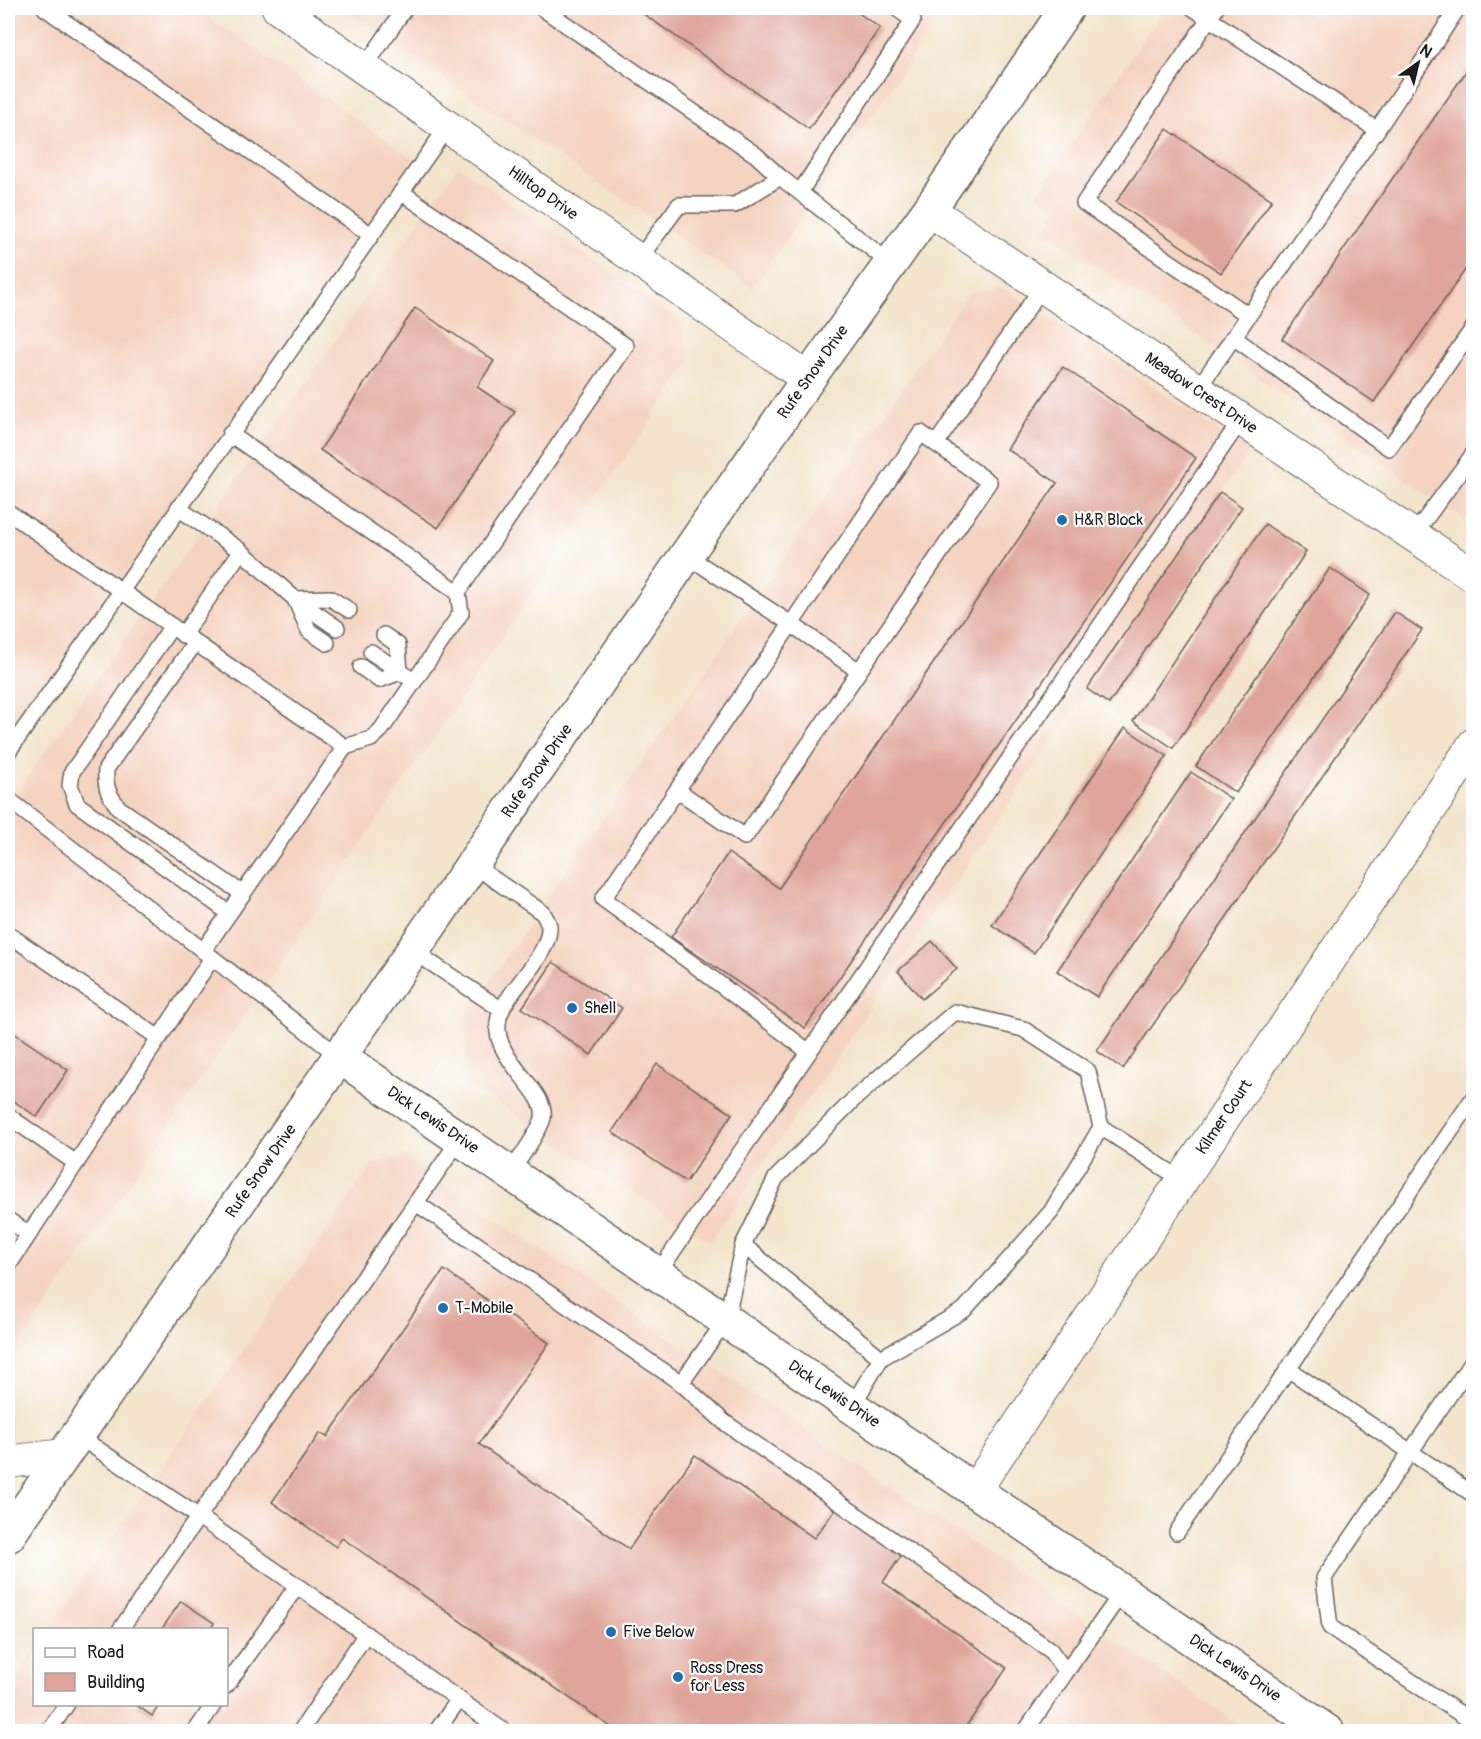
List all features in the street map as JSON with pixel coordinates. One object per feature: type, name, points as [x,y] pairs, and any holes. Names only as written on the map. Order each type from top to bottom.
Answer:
[{"type":"main road","name":"Rufe Snow Drive","points":[[8,1536],[1067,8]]},
{"type":"main road","name":"Dick Lewis Drive","points":[[340,1057],[1328,1731]]},
{"type":"street","name":"Hilltop Drive","points":[[278,8],[808,379]]},
{"type":"street","name":"Meadow Crest Drive","points":[[929,210],[1473,576]]},
{"type":"street","name":"Kilmer Court","points":[[975,1490],[1473,744]]},
{"type":"street","points":[[8,1462],[71,1445]]},
{"type":"lane","points":[[45,8],[371,235]]},
{"type":"lane","points":[[364,68],[405,8]]},
{"type":"lane","points":[[542,8],[756,155],[780,177],[890,263]]},
{"type":"lane","points":[[800,192],[914,20],[896,8]]},
{"type":"lane","points":[[1193,8],[1213,13],[1377,130]]},
{"type":"lane","points":[[1197,390],[1377,130],[1458,8]]},
{"type":"lane","points":[[1213,13],[1084,203],[1248,315]]},
{"type":"lane","points":[[8,752],[448,126]]},
{"type":"lane","points":[[638,260],[679,205],[735,205],[780,177]]},
{"type":"lane","points":[[8,1266],[159,1038],[230,913],[345,747],[371,739],[381,730],[461,613],[458,592],[626,346],[401,192]]},
{"type":"lane","points":[[936,444],[1042,286]]},
{"type":"lane","points":[[1233,337],[1389,448],[1473,327]]},
{"type":"lane","points":[[658,1273],[1242,420]]},
{"type":"lane","points":[[230,434],[458,592]]},
{"type":"lane","points":[[677,790],[745,837],[989,482],[921,434],[677,790],[603,899],[809,1052]]},
{"type":"lane","points":[[1413,536],[1473,453]]},
{"type":"lane","points":[[178,508],[241,551],[295,599],[337,628]]},
{"type":"lane","points":[[8,512],[345,747]]},
{"type":"lane","points":[[241,551],[184,635],[106,769],[106,781],[109,796],[119,808],[243,894]]},
{"type":"lane","points":[[686,555],[859,671]]},
{"type":"lane","points":[[295,599],[330,598],[349,610]]},
{"type":"lane","points":[[295,599],[309,631],[327,643]]},
{"type":"lane","points":[[184,635],[72,772],[70,785],[77,804],[230,913]]},
{"type":"lane","points":[[384,635],[398,645],[400,672]]},
{"type":"lane","points":[[371,652],[414,681]]},
{"type":"lane","points":[[360,667],[379,680],[400,672]]},
{"type":"lane","points":[[8,799],[340,1057]]},
{"type":"lane","points":[[473,865],[543,913],[549,925],[546,943],[502,1010],[498,1026],[502,1045],[518,1073],[543,1106],[543,1119],[510,1173]]},
{"type":"lane","points":[[8,934],[159,1038]]},
{"type":"lane","points":[[413,951],[502,1010]]},
{"type":"lane","points":[[681,1383],[726,1320],[743,1245],[776,1178],[854,1099],[955,1012],[1023,1029],[1088,1071],[1101,1127],[1051,1212],[964,1310],[881,1358],[852,1406]]},
{"type":"lane","points":[[1177,1532],[1473,1097]]},
{"type":"lane","points":[[8,1116],[76,1163]]},
{"type":"lane","points":[[1101,1127],[1182,1180]]},
{"type":"lane","points":[[121,1628],[460,1139]]},
{"type":"lane","points":[[416,1203],[681,1383],[724,1422],[1050,1650],[1066,1672]]},
{"type":"lane","points":[[8,1220],[29,1234]]},
{"type":"lane","points":[[743,1245],[881,1358]]},
{"type":"lane","points":[[1473,1359],[1324,1578],[1330,1627],[1473,1724]]},
{"type":"lane","points":[[1288,1369],[1473,1495]]},
{"type":"lane","points":[[71,1445],[199,1517],[505,1731]]},
{"type":"lane","points":[[228,1683],[297,1586]]},
{"type":"lane","points":[[1025,1731],[1123,1591]]},
{"type":"lane","points":[[300,1731],[366,1634]]},
{"type":"lane","points":[[436,1731],[459,1699]]},
{"type":"lane","points":[[48,1731],[66,1706]]},
{"type":"lane","points":[[195,1731],[213,1706]]},
{"type":"shaded area","points":[[8,8],[196,8],[414,159],[8,742]]},
{"type":"shaded area","points":[[341,8],[946,8],[753,288]]},
{"type":"shaded area","points":[[1165,8],[1473,8],[1473,525],[1044,230],[1057,209],[1037,195]]},
{"type":"shaded area","points":[[458,166],[680,321],[691,361],[8,1362],[8,805]]},
{"type":"shaded area","points":[[1004,288],[1250,451],[710,1242],[467,1083],[466,1015],[969,292]]},
{"type":"shaded area","points":[[403,1156],[1248,1731],[8,1732],[8,1690],[33,1652],[33,1706],[228,1706],[228,1628],[50,1628],[373,1164]]},
{"type":"building","points":[[635,8],[851,8],[880,28],[809,129]]},
{"type":"building","points":[[1474,60],[1474,257],[1374,402],[1282,339]]},
{"type":"building","points":[[1167,129],[1272,200],[1221,273],[1116,202]]},
{"type":"building","points":[[415,308],[494,361],[477,387],[515,412],[438,528],[320,450]]},
{"type":"building","points":[[1063,367],[1196,458],[805,1028],[671,937],[728,853],[779,888],[1057,483],[1007,449]]},
{"type":"building","points":[[1220,492],[1242,507],[1109,704],[1087,689]]},
{"type":"building","points":[[1265,524],[1306,552],[1173,748],[1133,721]]},
{"type":"building","points":[[1330,568],[1370,595],[1236,793],[1196,766]]},
{"type":"building","points":[[1395,612],[1422,630],[1123,1069],[1097,1051]]},
{"type":"building","points":[[1125,728],[1167,756],[1034,953],[992,925]]},
{"type":"building","points":[[1191,772],[1231,799],[1097,997],[1057,971]]},
{"type":"building","points":[[932,941],[957,969],[922,999],[898,971]]},
{"type":"building","name":"Shell","points":[[553,962],[622,1008],[591,1055],[522,1008]]},
{"type":"building","points":[[8,1029],[68,1070],[37,1117],[8,1097]]},
{"type":"building","points":[[657,1064],[732,1114],[686,1182],[612,1132]]},
{"type":"building","points":[[444,1270],[549,1343],[479,1444],[629,1549],[695,1455],[814,1538],[838,1506],[904,1552],[883,1582],[1007,1668],[962,1732],[618,1732],[342,1538],[336,1547],[272,1502],[320,1433],[327,1437]]},
{"type":"building","points":[[181,1601],[214,1623],[211,1628],[162,1628]]},
{"type":"building","points":[[138,1706],[159,1706],[152,1716]]},
{"type":"place","name":"H&R Block","points":[[1062,520]]},
{"type":"place","name":"Shell","points":[[572,1008]]},
{"type":"place","name":"T-Mobile","points":[[443,1308]]},
{"type":"place","name":"Five Below","points":[[611,1632]]},
{"type":"place","name":"Ross Dress for Less","points":[[678,1677]]}]
